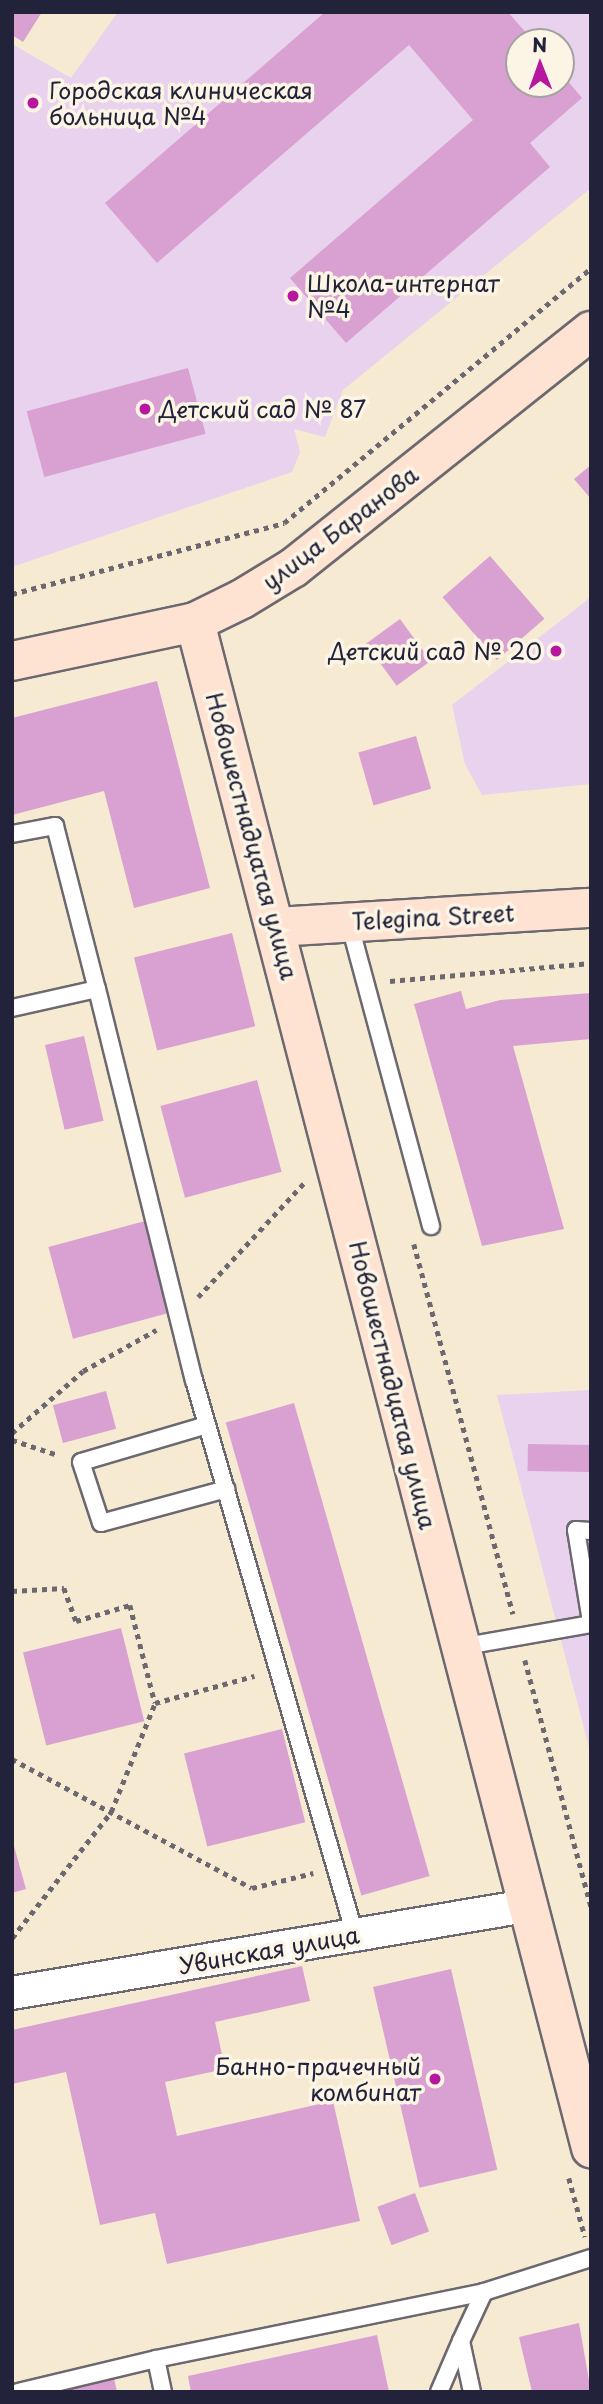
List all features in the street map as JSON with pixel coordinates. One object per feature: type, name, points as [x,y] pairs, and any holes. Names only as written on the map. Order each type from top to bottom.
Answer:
[{"type":"street","name":"улица Баранова","points":[[12,661],[195,621],[293,568],[591,331]]},
{"type":"street","name":"Новошестнадцатая улица","points":[[195,621],[276,927],[526,1906],[578,2156]]},
{"type":"street","name":"Telegina Street","points":[[276,927],[591,908]]},
{"type":"street","name":"Увинская улица","points":[[12,1993],[526,1906]]},
{"type":"lane","points":[[12,834],[55,826],[207,1425],[355,1935]]},
{"type":"lane","points":[[349,922],[431,1226]]},
{"type":"lane","points":[[12,1008],[97,989]]},
{"type":"lane","points":[[207,1425],[81,1462],[101,1523],[226,1489]]},
{"type":"lane","points":[[460,1647],[591,1623],[576,1530],[591,1531]]},
{"type":"lane","points":[[22,2391],[156,2359],[484,2292],[591,2258]]},
{"type":"lane","points":[[439,2392],[484,2292]]},
{"type":"lane","points":[[461,2341],[472,2392]]},
{"type":"lane","points":[[156,2359],[163,2392]]},
{"type":"path","points":[[12,594],[284,523],[591,268]]},
{"type":"path","points":[[366,983],[591,963]]},
{"type":"path","points":[[302,1167],[309,1194]]},
{"type":"path","points":[[431,1226],[411,1235],[591,1906]]},
{"type":"path","points":[[12,1440],[81,1462]]},
{"type":"path","points":[[12,1591],[64,1588],[76,1621],[130,1605],[155,1703],[111,1812],[12,1938]]},
{"type":"path","points":[[155,1703],[278,1670]]},
{"type":"path","points":[[12,1759],[252,1888],[336,1867]]},
{"type":"path","points":[[578,2156],[591,2258]]},
{"type":"shaded area","name":"Школа-интернат №4","points":[[118,12],[591,12],[591,188],[343,390],[325,437],[294,429],[300,452],[292,472],[12,567],[12,44],[71,78]]},
{"type":"shaded area","name":"Детский сад № 20","points":[[591,597],[591,784],[482,795],[465,764],[452,705]]},
{"type":"shaded area","points":[[591,1390],[591,1755],[497,1395]]},
{"type":"building","points":[[12,12],[42,12],[23,42],[12,35]]},
{"type":"building","points":[[325,12],[508,12],[522,28],[505,28],[505,98],[575,98],[575,90],[582,98],[530,143],[550,167],[346,343],[290,278],[473,120],[409,45],[157,263],[105,203]]},
{"type":"building","points":[[188,368],[206,434],[44,477],[27,411]]},
{"type":"building","points":[[591,465],[591,499],[574,479]]},
{"type":"building","points":[[490,556],[544,619],[497,660],[442,597]]},
{"type":"building","points":[[400,619],[431,661],[397,686],[366,644]]},
{"type":"building","points":[[157,681],[210,888],[134,908],[104,791],[12,815],[12,718]]},
{"type":"building","points":[[416,736],[431,789],[373,805],[358,753]]},
{"type":"building","points":[[232,933],[255,1026],[157,1051],[134,957]]},
{"type":"building","points":[[461,991],[466,1009],[500,1000],[591,993],[591,1039],[513,1046],[564,1229],[482,1246],[414,1004]]},
{"type":"building","points":[[84,1036],[104,1121],[65,1130],[45,1045]]},
{"type":"building","points":[[257,1080],[282,1172],[185,1198],[160,1106]]},
{"type":"building","points":[[145,1221],[170,1313],[73,1339],[48,1247]]},
{"type":"building","points":[[106,1391],[116,1429],[63,1443],[53,1405]]},
{"type":"building","points":[[294,1403],[430,1876],[361,1896],[226,1423]]},
{"type":"building","points":[[528,1444],[591,1445],[591,1472],[528,1471]]},
{"type":"building","points":[[121,1628],[144,1721],[46,1746],[23,1652]]},
{"type":"building","points":[[282,1729],[305,1822],[207,1847],[184,1753]]},
{"type":"building","points":[[12,1839],[26,1889],[12,1893]]},
{"type":"building","points":[[302,1966],[310,2001],[215,2022],[225,2069],[165,2082],[177,2136],[333,2101],[360,2221],[167,2264],[155,2213],[100,2225],[66,2072],[12,2084],[12,2030]]},
{"type":"building","name":"Банно-прачечный комбинат","points":[[451,1969],[497,2170],[419,2188],[373,1987]]},
{"type":"building","points":[[415,2193],[429,2232],[391,2245],[377,2207]]},
{"type":"building","points":[[579,2323],[591,2392],[532,2392],[519,2337]]},
{"type":"building","points":[[377,2335],[389,2392],[191,2392],[188,2376]]},
{"type":"building","points":[[113,2374],[117,2392],[32,2392]]},
{"type":"place","name":"Городская клиническая больница №4","points":[[33,103]]},
{"type":"place","name":"Школа-интернат №4","points":[[293,296]]},
{"type":"place","name":"Детский сад № 87","points":[[145,409]]},
{"type":"place","name":"Детский сад № 20","points":[[556,651]]},
{"type":"place","name":"Банно-прачечный комбинат","points":[[435,2079]]}]
